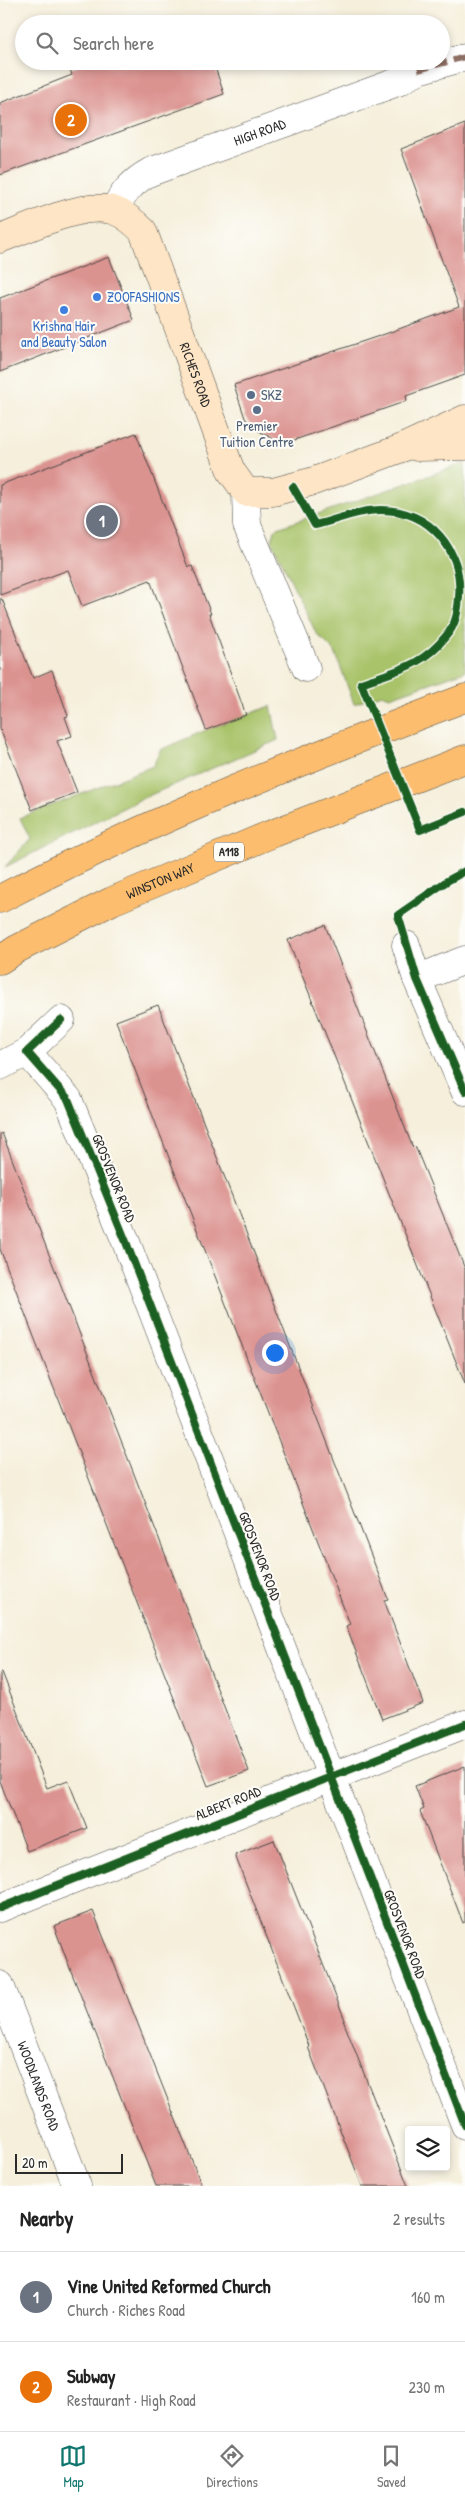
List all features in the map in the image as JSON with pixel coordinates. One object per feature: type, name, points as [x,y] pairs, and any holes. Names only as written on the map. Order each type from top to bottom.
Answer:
[{"type":"main road","points":[[0,899],[74,861],[282,768],[465,698]]},
{"type":"main road","name":"WINSTON WAY","points":[[0,960],[17,948],[112,901],[269,835],[465,759]]},
{"type":"street","name":"HIGH ROAD","points":[[450,62],[465,58]]},
{"type":"street","name":"HIGH ROAD","points":[[114,210],[120,198],[137,179],[150,172],[400,81],[418,70]]},
{"type":"street","points":[[0,239],[91,208],[114,210]]},
{"type":"street","name":"RICHES ROAD","points":[[114,210],[131,220],[143,231],[230,471],[246,492]]},
{"type":"street","points":[[306,668],[247,525],[246,492],[273,492],[314,481],[402,448],[465,419]]},
{"type":"street","points":[[402,448],[465,446]]},
{"type":"street","points":[[406,946],[417,979],[465,1091]]},
{"type":"street","points":[[417,979],[465,960]]},
{"type":"street","points":[[0,1066],[27,1052],[61,1020]]},
{"type":"street","name":"GROSVENOR ROAD","points":[[27,1052],[68,1099],[130,1251],[465,2125]]},
{"type":"street","name":"ALBERT ROAD","points":[[0,1908],[465,1724]]},
{"type":"street","name":"WOODLANDS ROAD","points":[[0,1984],[77,2186]]},
{"type":"green space","points":[[465,463],[465,671],[390,697],[382,694],[354,704],[335,652],[316,633],[272,541],[275,529]]},
{"type":"green space","points":[[271,706],[278,740],[141,799],[5,867],[30,839],[20,818],[153,766],[160,750],[206,730]]},
{"type":"building","points":[[70,70],[216,70],[224,94],[0,175],[0,103],[72,75]]},
{"type":"building","points":[[465,124],[465,375],[406,396],[407,401],[283,444],[253,428],[245,418],[234,385],[459,307],[401,149]]},
{"type":"building","points":[[109,257],[134,320],[0,372],[0,298]]},
{"type":"building","points":[[136,433],[188,567],[192,566],[211,614],[209,614],[246,715],[206,730],[150,580],[82,606],[68,570],[0,595],[0,485]]},
{"type":"building","points":[[0,599],[2,599],[33,678],[52,670],[68,716],[65,717],[72,736],[57,741],[77,792],[32,810],[0,729]]},
{"type":"building","points":[[325,925],[413,1148],[415,1146],[465,1269],[465,1384],[288,940]]},
{"type":"building","points":[[158,1005],[388,1599],[384,1600],[423,1703],[382,1719],[346,1626],[350,1624],[116,1021]]},
{"type":"building","points":[[2,1133],[249,1771],[208,1786],[0,1249],[0,1134]]},
{"type":"building","points":[[2,1672],[47,1788],[68,1780],[87,1828],[27,1851],[0,1781],[0,1673]]},
{"type":"building","points":[[465,1766],[465,1922],[463,1923],[420,1811],[424,1809],[415,1786]]},
{"type":"building","points":[[274,1840],[408,2186],[362,2186],[308,2047],[235,1855]]},
{"type":"building","points":[[93,1911],[202,2186],[156,2186],[54,1926]]},
{"type":"marked path","points":[[450,61],[465,57]]},
{"type":"cycle path","points":[[293,487],[315,525],[372,510],[399,512],[414,517],[428,525],[440,536],[449,549],[459,580],[456,618],[449,632],[437,646],[418,661],[397,671],[361,683],[420,830],[465,812]]},
{"type":"cycle path","points":[[465,871],[447,881],[398,915],[417,979],[465,1091]]},
{"type":"cycle path","points":[[61,1020],[27,1052],[68,1099],[126,1242],[465,2125]]},
{"type":"cycle path","points":[[0,1908],[465,1724]]},
{"type":"place","name":"Subway","points":[[71,120]]},
{"type":"place","name":"ZOOFASHIONS","points":[[97,297]]},
{"type":"place","name":"Krishna Hair and Beauty Salon","points":[[64,310]]},
{"type":"place","name":"SKZ","points":[[251,395]]},
{"type":"place","name":"Premier Tuition Centre","points":[[257,410]]},
{"type":"place","name":"Vine United Reformed Church","points":[[102,521]]}]
